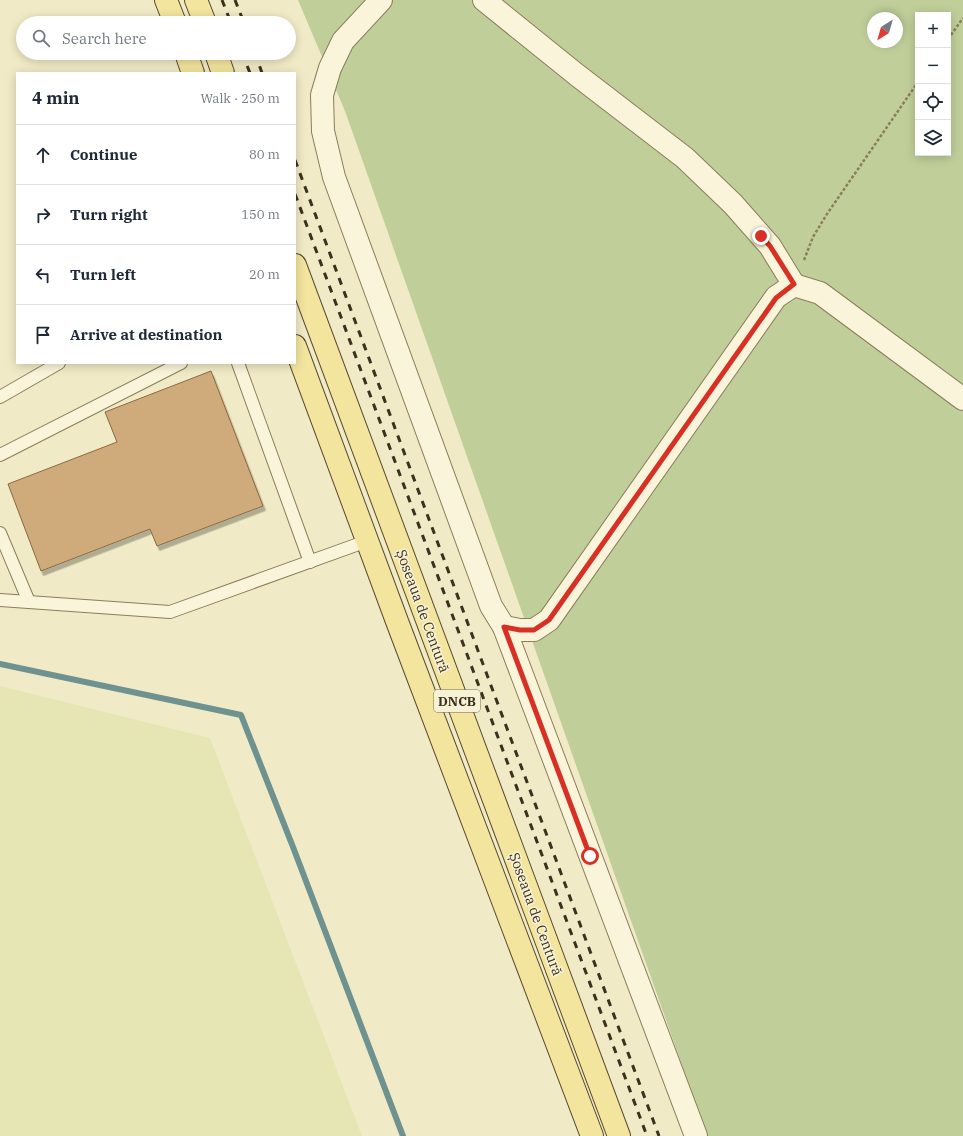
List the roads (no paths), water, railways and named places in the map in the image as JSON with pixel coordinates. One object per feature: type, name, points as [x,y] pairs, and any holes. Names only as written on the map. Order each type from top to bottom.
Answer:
[{"type":"main road","points":[[166,0],[172,16]]},
{"type":"main road","points":[[196,0],[202,16]]},
{"type":"main road","points":[[188,60],[193,72]]},
{"type":"main road","points":[[218,60],[223,72]]},
{"type":"main road","name":"Șoseaua de Centură","points":[[296,269],[619,1136]]},
{"type":"main road","name":"Șoseaua de Centură","points":[[296,349],[367,541],[592,1136]]},
{"type":"street","points":[[381,0],[343,41],[330,68],[322,95],[323,131],[334,177],[491,606],[504,627],[696,1136]]},
{"type":"street","points":[[484,0],[577,75],[686,158],[733,204],[770,246],[794,284],[820,293],[963,399]]},
{"type":"street","points":[[504,627],[520,630],[534,630],[549,620],[776,298],[794,284]]},
{"type":"lane","points":[[0,398],[57,364]]},
{"type":"lane","points":[[0,455],[179,364]]},
{"type":"lane","points":[[238,364],[310,562]]},
{"type":"lane","points":[[0,533],[29,602]]},
{"type":"lane","points":[[0,600],[170,612],[367,541]]},
{"type":"waterway","points":[[0,664],[241,715],[403,1136]]},
{"type":"railway","points":[[222,0],[228,16]]},
{"type":"railway","points":[[235,0],[241,16]]},
{"type":"railway","points":[[245,60],[250,72]]},
{"type":"railway","points":[[257,60],[262,72]]},
{"type":"railway","points":[[296,163],[659,1136]]},
{"type":"railway","points":[[296,197],[647,1136]]}]
